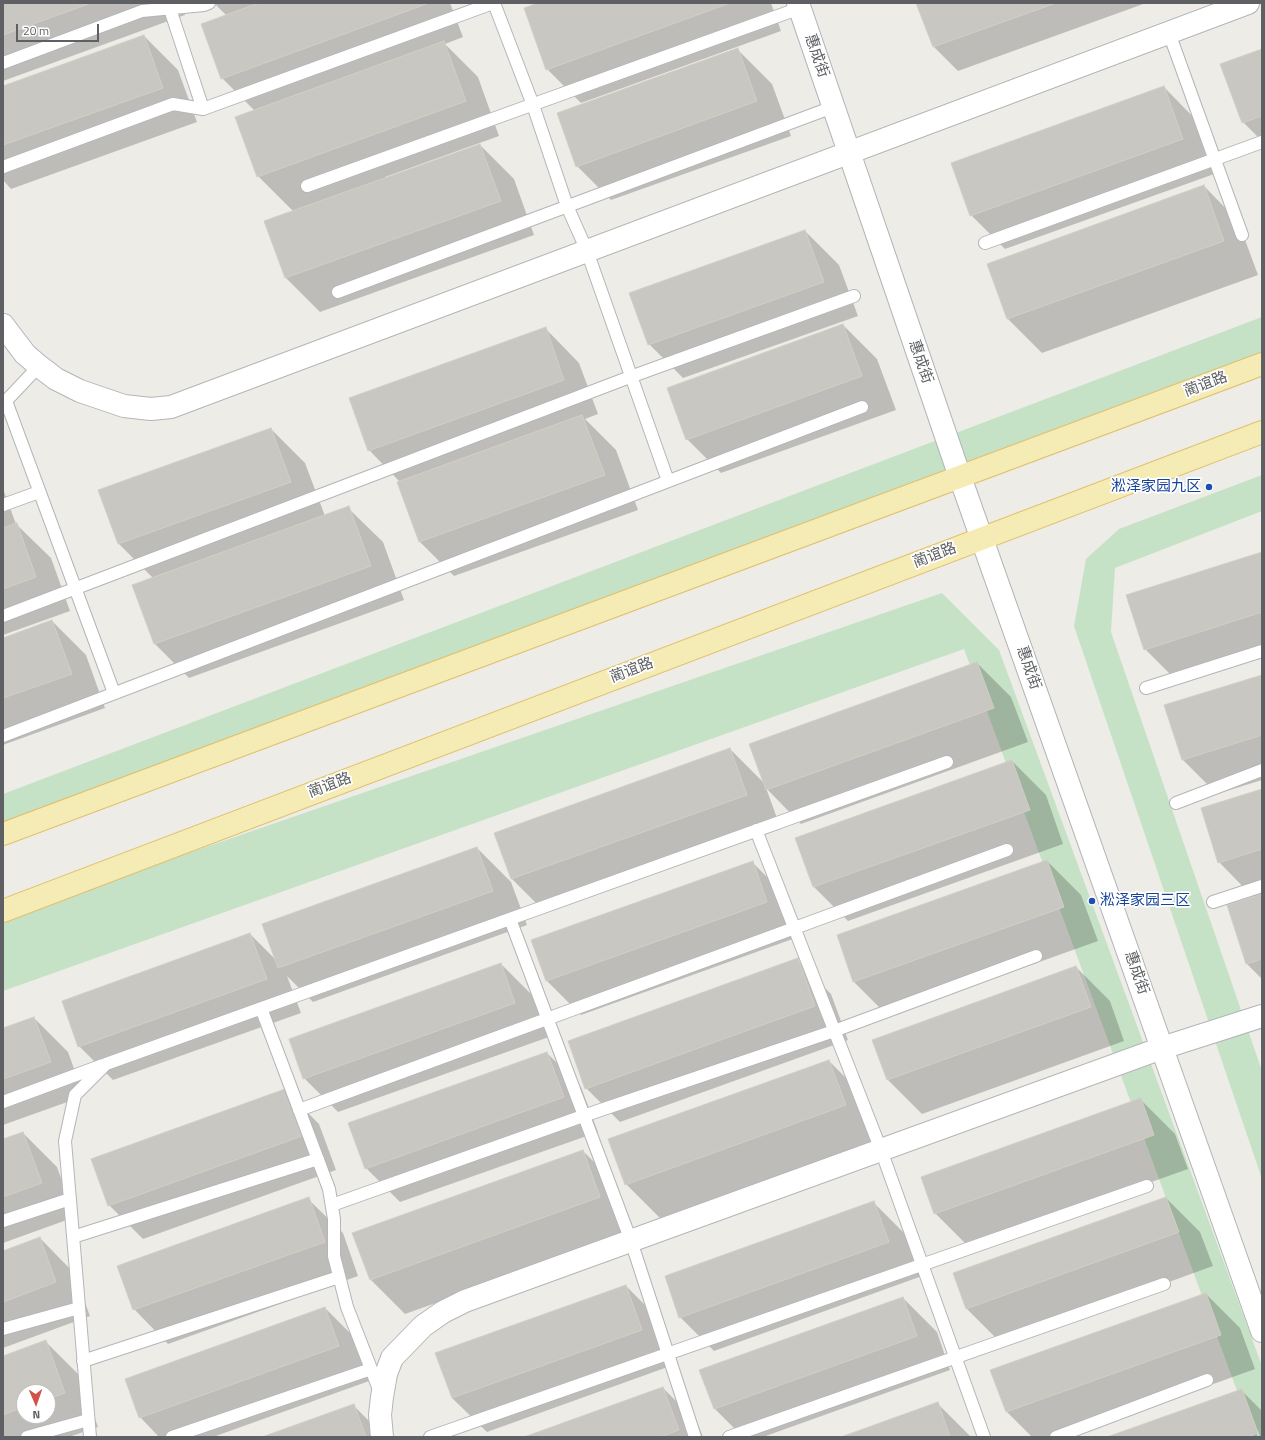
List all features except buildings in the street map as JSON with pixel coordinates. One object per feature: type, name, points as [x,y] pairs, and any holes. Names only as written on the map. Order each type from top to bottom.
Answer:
[{"type":"main road","name":"蔺谊路","points":[[3,834],[1262,364]]},
{"type":"main road","name":"蔺谊路","points":[[3,911],[1262,432]]},
{"type":"street","points":[[3,325],[25,354],[39,366],[56,379],[80,391],[124,406],[150,409],[171,407],[1248,3]]},
{"type":"street","name":"惠成街","points":[[799,6],[960,477],[1262,1331]]},
{"type":"street","points":[[382,1437],[380,1415],[382,1397],[386,1374],[392,1358],[423,1326],[443,1312],[465,1301],[1162,1048],[1262,1016]]},
{"type":"lane","points":[[3,64],[142,11],[170,9],[182,5],[209,3]]},
{"type":"lane","points":[[3,167],[173,104],[203,109],[494,3],[533,105],[567,206],[587,251],[630,377],[668,481]]},
{"type":"lane","points":[[307,186],[533,105],[799,6]]},
{"type":"lane","points":[[170,9],[203,109]]},
{"type":"lane","points":[[1169,33],[1242,235]]},
{"type":"lane","points":[[338,292],[834,107]]},
{"type":"lane","points":[[985,243],[1262,142]]},
{"type":"lane","points":[[3,616],[630,377],[854,296]]},
{"type":"lane","points":[[39,366],[4,401],[114,693]]},
{"type":"lane","points":[[3,736],[862,407]]},
{"type":"lane","points":[[3,505],[39,492]]},
{"type":"lane","points":[[1146,688],[1262,651]]},
{"type":"lane","points":[[3,1102],[947,762]]},
{"type":"lane","points":[[1176,803],[1262,770]]},
{"type":"lane","points":[[756,830],[881,1150],[984,1437]]},
{"type":"lane","points":[[299,1110],[1007,850]]},
{"type":"lane","points":[[1213,902],[1262,886]]},
{"type":"lane","points":[[510,919],[631,1241],[695,1437]]},
{"type":"lane","points":[[332,1205],[583,1116],[834,1031],[1036,956]]},
{"type":"lane","points":[[261,1008],[329,1189],[332,1205],[334,1256],[339,1277],[347,1307],[382,1397]]},
{"type":"lane","points":[[90,1437],[65,1141],[75,1095],[106,1064]]},
{"type":"lane","points":[[73,1238],[318,1159]]},
{"type":"lane","points":[[430,1437],[1147,1186]]},
{"type":"lane","points":[[3,1221],[70,1199]]},
{"type":"lane","points":[[83,1361],[339,1277]]},
{"type":"lane","points":[[729,1437],[1164,1284]]},
{"type":"lane","points":[[3,1329],[79,1308]]},
{"type":"lane","points":[[172,1437],[371,1370]]},
{"type":"lane","points":[[1056,1437],[1206,1380]]},
{"type":"lane","points":[[27,1437],[88,1420]]},
{"type":"green space","points":[[1262,317],[1262,373],[3,838],[3,794]]},
{"type":"green space","points":[[1262,475],[1262,511],[1115,568],[1111,632],[1262,1071],[1262,1179],[1074,626],[1086,559],[1119,529]]},
{"type":"green space","points":[[942,593],[999,650],[1262,1366],[1262,1437],[1254,1437],[964,649],[3,991],[3,917]]},
{"type":"place","name":"淞泽家园九区","points":[[1209,487]]},
{"type":"place","name":"淞泽家园三区","points":[[1092,901]]}]
